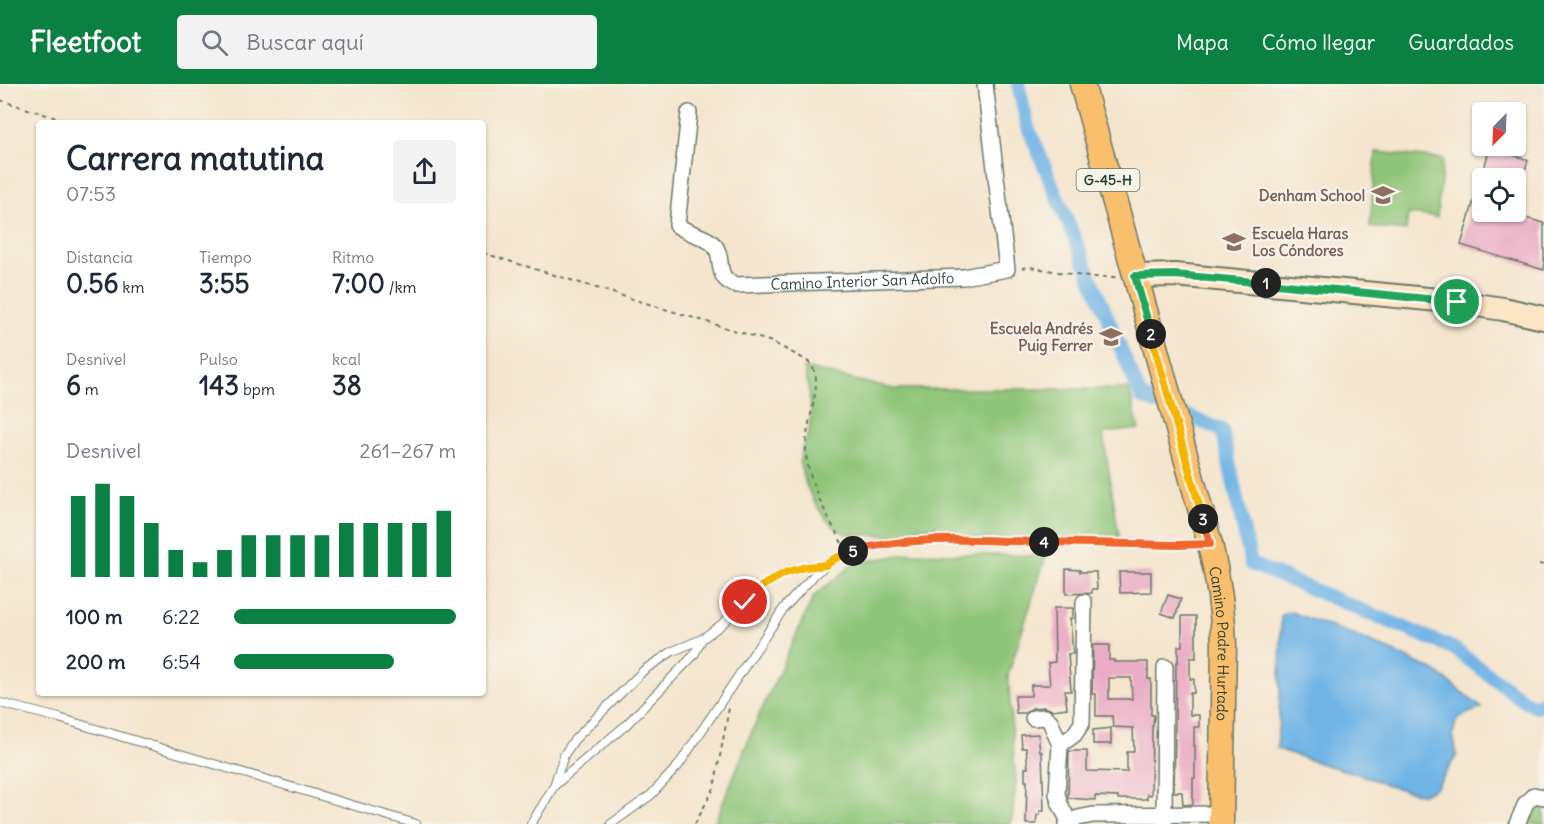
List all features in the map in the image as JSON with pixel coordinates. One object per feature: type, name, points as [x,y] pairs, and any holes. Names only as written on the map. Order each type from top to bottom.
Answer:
[{"type":"main road","name":"Camino Padre Hurtado","points":[[1082,84],[1219,583],[1223,624],[1221,819]]},
{"type":"main road","points":[[1135,276],[1175,275],[1429,298],[1503,309],[1544,318]]},
{"type":"street","points":[[985,84],[1007,269]]},
{"type":"street","name":"Camino Interior San Adolfo","points":[[689,112],[676,225],[680,229],[708,240],[716,247],[722,273],[729,283],[737,285],[963,277],[1007,269]]},
{"type":"street","points":[[1060,745],[1074,735],[1082,723],[1084,602]]},
{"type":"street","points":[[1164,820],[1165,667]]},
{"type":"street","points":[[1032,718],[1045,717],[1050,721],[1060,745],[1057,794],[1068,823],[1078,818],[1092,820],[1221,819]]},
{"type":"street","points":[[1517,824],[1528,799],[1543,792]]},
{"type":"lane","points":[[611,824],[651,795],[678,766],[784,608],[801,588],[834,559],[871,546],[922,539],[1210,544]]},
{"type":"lane","points":[[531,824],[554,786],[564,755],[574,740],[644,670],[673,651],[702,639],[722,624],[762,586],[785,573],[805,567],[826,565]]},
{"type":"lane","points":[[554,786],[626,725],[694,655],[702,639]]},
{"type":"lane","points":[[0,704],[59,718],[416,824]]},
{"type":"path","points":[[0,100],[63,120]]},
{"type":"path","points":[[486,254],[772,342],[811,364],[816,378],[806,447],[808,464],[825,511],[847,553]]},
{"type":"path","points":[[1007,269],[1029,267],[1100,277]]},
{"type":"path","points":[[1539,564],[1544,565]]},
{"type":"path","points":[[695,824],[714,788],[733,685]]},
{"type":"green space","points":[[1376,152],[1443,159],[1437,217],[1408,214],[1406,231],[1370,227]]},
{"type":"green space","points":[[804,368],[893,389],[1129,389],[1139,429],[1103,433],[1120,543],[845,534],[830,524],[814,502],[800,464],[802,450],[809,433],[811,411]]},
{"type":"green space","points":[[911,553],[1046,556],[1008,675],[1016,784],[1010,824],[710,824],[716,820],[751,733],[814,596],[855,563]]},
{"type":"green space","points":[[1536,805],[1544,807],[1544,824],[1526,824],[1532,809]]},
{"type":"water","points":[[1291,612],[1371,642],[1435,671],[1482,708],[1456,721],[1453,734],[1457,755],[1436,788],[1422,794],[1392,787],[1362,775],[1277,749],[1281,615]]},
{"type":"building","points":[[1488,156],[1515,156],[1528,160],[1526,168],[1484,168]]},
{"type":"building","points":[[1472,207],[1472,222],[1526,222],[1526,218],[1544,223],[1544,270],[1461,245]]},
{"type":"building","points":[[1066,569],[1096,572],[1097,589],[1092,589],[1092,593],[1066,594]]},
{"type":"building","points":[[1119,572],[1151,572],[1151,592],[1120,593]]},
{"type":"building","points":[[1168,595],[1181,599],[1175,618],[1161,613]]},
{"type":"building","points":[[1054,608],[1073,608],[1073,618],[1070,618],[1073,654],[1068,654],[1071,691],[1065,691],[1067,708],[1052,710],[1044,707],[1032,708],[1025,713],[1016,713],[1015,696],[1031,696],[1031,685],[1050,685],[1048,663],[1055,662]]},
{"type":"building","points":[[1182,616],[1196,616],[1196,658],[1190,658],[1190,679],[1194,679],[1194,693],[1190,693],[1190,715],[1199,715],[1199,727],[1194,727],[1193,804],[1183,805],[1182,792],[1174,792],[1176,662],[1178,662],[1178,646],[1182,646]]},
{"type":"building","points":[[1093,645],[1109,645],[1109,660],[1114,660],[1114,662],[1148,662],[1148,679],[1151,679],[1151,715],[1154,715],[1151,795],[1147,794],[1147,799],[1095,796],[1095,800],[1068,798],[1069,751],[1087,751],[1087,771],[1127,772],[1127,752],[1134,752],[1133,728],[1113,727],[1112,716],[1096,716],[1096,694],[1092,694]],"holes":[[[1109,678],[1131,678],[1132,699],[1109,699]]]},
{"type":"building","points":[[1111,728],[1111,744],[1093,744],[1093,730]]},
{"type":"building","points":[[1038,734],[1040,752],[1042,752],[1044,811],[1040,811],[1040,815],[1037,815],[1036,824],[1026,824],[1025,768],[1028,768],[1026,748],[1022,748],[1021,735]]},
{"type":"waterway","points":[[1018,84],[1028,127],[1141,397],[1160,405]]},
{"type":"waterway","points":[[1185,415],[1222,430],[1251,564],[1453,648],[1524,701],[1536,707],[1544,700]]},
{"type":"place","name":"Denham School","points":[[1383,195]]},
{"type":"place","name":"Escuela Haras Los Cóndores","points":[[1234,242]]},
{"type":"place","name":"Escuela Andrés Puig Ferrer","points":[[1111,337]]},
{"type":"route","points":[[745,602],[762,586],[785,573],[805,567],[826,565],[847,553],[895,542],[922,539],[1210,544],[1135,276],[1175,275],[1457,302]]}]
